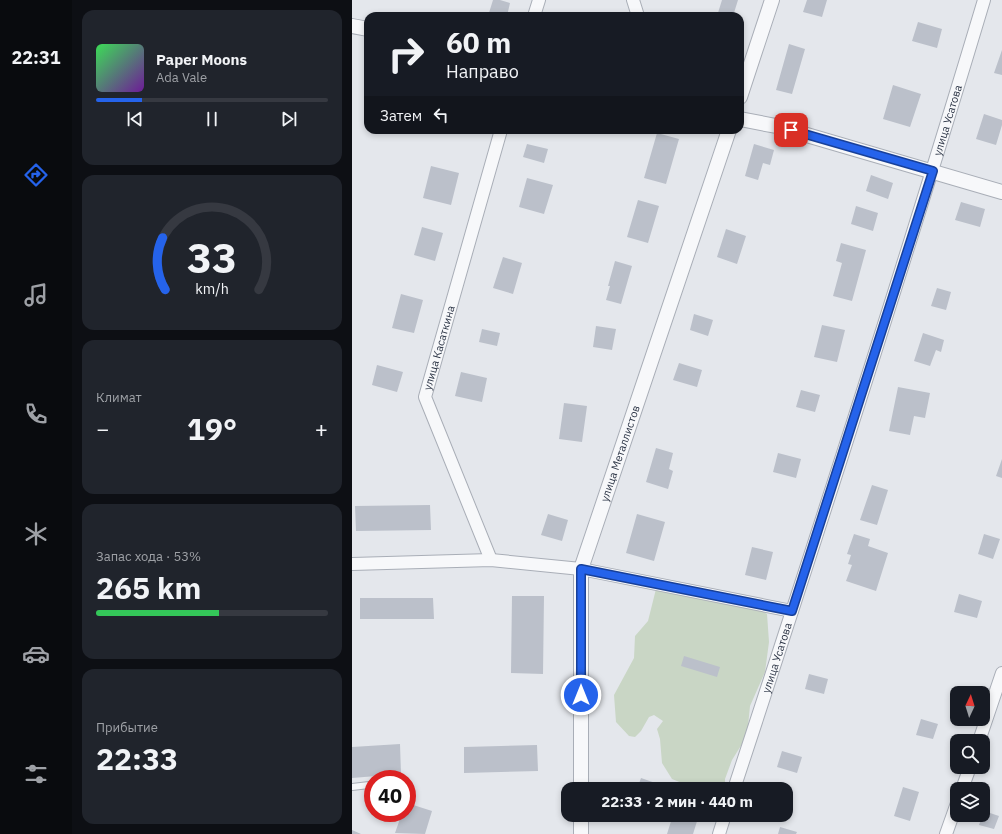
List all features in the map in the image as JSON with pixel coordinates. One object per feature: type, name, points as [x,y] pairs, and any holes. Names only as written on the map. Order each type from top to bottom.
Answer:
[{"type":"street","points":[[535,12],[539,0]]},
{"type":"street","points":[[633,0],[637,12]]},
{"type":"street","points":[[744,85],[772,0]]},
{"type":"street","name":"улица Усатова","points":[[736,782],[933,171],[984,0]]},
{"type":"street","points":[[352,26],[364,28]]},
{"type":"street","points":[[744,120],[776,126],[1002,192]]},
{"type":"street","name":"улица Касаткина","points":[[491,560],[425,397],[500,134]]},
{"type":"street","name":"улица Металлистов","points":[[581,782],[581,569],[728,134]]},
{"type":"street","points":[[352,564],[491,560],[581,569],[792,611]]},
{"type":"street","points":[[981,734],[1002,674]]},
{"type":"street","points":[[581,822],[581,834]]},
{"type":"street","points":[[719,834],[723,822]]},
{"type":"street","points":[[946,834],[950,822]]},
{"type":"lane","points":[[352,787],[364,786]]},
{"type":"green space","points":[[658,581],[743,601],[767,614],[769,642],[765,672],[750,706],[747,736],[732,760],[725,782],[680,782],[672,779],[662,763],[660,739],[657,729],[663,721],[654,715],[649,717],[641,731],[635,737],[629,736],[616,722],[614,695],[634,658],[635,636],[648,621]]},
{"type":"building","points":[[493,0],[500,0],[510,3],[508,12],[489,12]]},
{"type":"building","points":[[722,0],[738,0],[734,12],[718,12]]},
{"type":"building","points":[[807,0],[827,0],[822,17],[803,12]]},
{"type":"building","points":[[918,22],[942,29],[937,48],[912,41]]},
{"type":"building","points":[[789,44],[805,49],[792,94],[776,90]]},
{"type":"building","points":[[1002,50],[1002,75],[994,73]]},
{"type":"building","points":[[893,85],[921,94],[910,127],[883,119]]},
{"type":"building","points":[[984,114],[1002,120],[996,145],[976,139]]},
{"type":"building","points":[[657,134],[679,139],[666,184],[644,178]]},
{"type":"building","points":[[527,144],[548,149],[544,163],[523,157]]},
{"type":"building","points":[[754,144],[774,150],[770,165],[763,163],[758,180],[745,176]]},
{"type":"building","points":[[431,166],[459,173],[451,205],[423,198]]},
{"type":"building","points":[[871,175],[893,183],[888,199],[866,191]]},
{"type":"building","points":[[527,178],[553,185],[544,214],[519,207]]},
{"type":"building","points":[[638,200],[659,206],[648,243],[627,237]]},
{"type":"building","points":[[961,202],[985,209],[980,227],[955,220]]},
{"type":"building","points":[[856,206],[878,213],[873,231],[851,224]]},
{"type":"building","points":[[422,227],[443,233],[435,261],[414,255]]},
{"type":"building","points":[[726,229],[746,236],[737,264],[717,257]]},
{"type":"building","points":[[841,243],[866,250],[852,301],[833,296],[842,263],[836,261]]},
{"type":"building","points":[[503,257],[522,263],[513,294],[493,288]]},
{"type":"building","points":[[615,261],[632,266],[621,304],[606,300]]},
{"type":"building","points":[[937,288],[951,292],[946,310],[931,306]]},
{"type":"building","points":[[401,294],[423,300],[414,333],[392,328]]},
{"type":"building","points":[[694,314],[713,320],[708,336],[690,330]]},
{"type":"building","points":[[822,325],[845,330],[837,362],[814,357]]},
{"type":"building","points":[[596,326],[616,329],[612,350],[593,347]]},
{"type":"building","points":[[482,329],[500,333],[497,346],[479,342]]},
{"type":"building","points":[[923,333],[944,340],[941,352],[936,350],[930,366],[914,361]]},
{"type":"building","points":[[679,363],[702,370],[697,387],[673,380]]},
{"type":"building","points":[[377,365],[403,372],[397,392],[372,385]]},
{"type":"building","points":[[461,372],[487,378],[482,402],[455,396]]},
{"type":"building","points":[[898,387],[930,393],[925,418],[914,416],[910,435],[889,431]]},
{"type":"building","points":[[801,390],[820,395],[815,412],[796,407]]},
{"type":"building","points":[[564,403],[587,406],[582,442],[559,439]]},
{"type":"building","points":[[656,448],[673,453],[669,469],[673,471],[668,489],[646,482]]},
{"type":"building","points":[[778,453],[801,459],[796,478],[773,472]]},
{"type":"building","points":[[1002,459],[1002,478],[996,476]]},
{"type":"building","points":[[872,485],[888,490],[877,525],[860,520]]},
{"type":"building","points":[[430,505],[431,530],[356,531],[355,506]]},
{"type":"building","points":[[548,514],[568,520],[562,541],[541,535]]},
{"type":"building","points":[[637,514],[665,522],[654,561],[626,553]]},
{"type":"building","points":[[854,534],[870,539],[868,546],[888,553],[876,591],[846,581],[852,565],[848,564],[851,555],[847,554]]},
{"type":"building","points":[[984,534],[1000,539],[993,559],[978,554]]},
{"type":"building","points":[[752,547],[773,552],[766,580],[745,575]]},
{"type":"building","points":[[959,594],[982,601],[977,618],[954,612]]},
{"type":"building","points":[[512,596],[544,596],[543,674],[511,673]]},
{"type":"building","points":[[360,598],[433,598],[434,619],[360,619]]},
{"type":"building","points":[[684,656],[720,667],[717,677],[681,666]]},
{"type":"building","points":[[809,674],[828,679],[824,694],[805,689]]},
{"type":"building","points":[[921,719],[938,724],[933,739],[916,735]]},
{"type":"building","points":[[400,744],[401,770],[364,770],[364,777],[352,778],[352,747]]},
{"type":"building","points":[[537,745],[538,771],[464,773],[464,747]]},
{"type":"building","points":[[782,751],[802,757],[797,773],[777,767]]},
{"type":"building","points":[[641,778],[653,782],[640,782]]},
{"type":"building","points":[[903,787],[919,792],[910,821],[894,816]]},
{"type":"building","points":[[416,806],[432,811],[425,834],[395,833],[399,822],[416,822]]},
{"type":"building","points":[[990,813],[999,816],[994,829],[979,825],[980,822],[990,822]]},
{"type":"building","points":[[671,822],[697,822],[693,834],[667,834]]},
{"type":"building","points":[[780,827],[797,832],[796,834],[778,834]]},
{"type":"building","points":[[352,830],[361,834],[352,834]]},
{"type":"route","points":[[581,695],[581,569],[792,611],[933,171],[791,130]]}]
